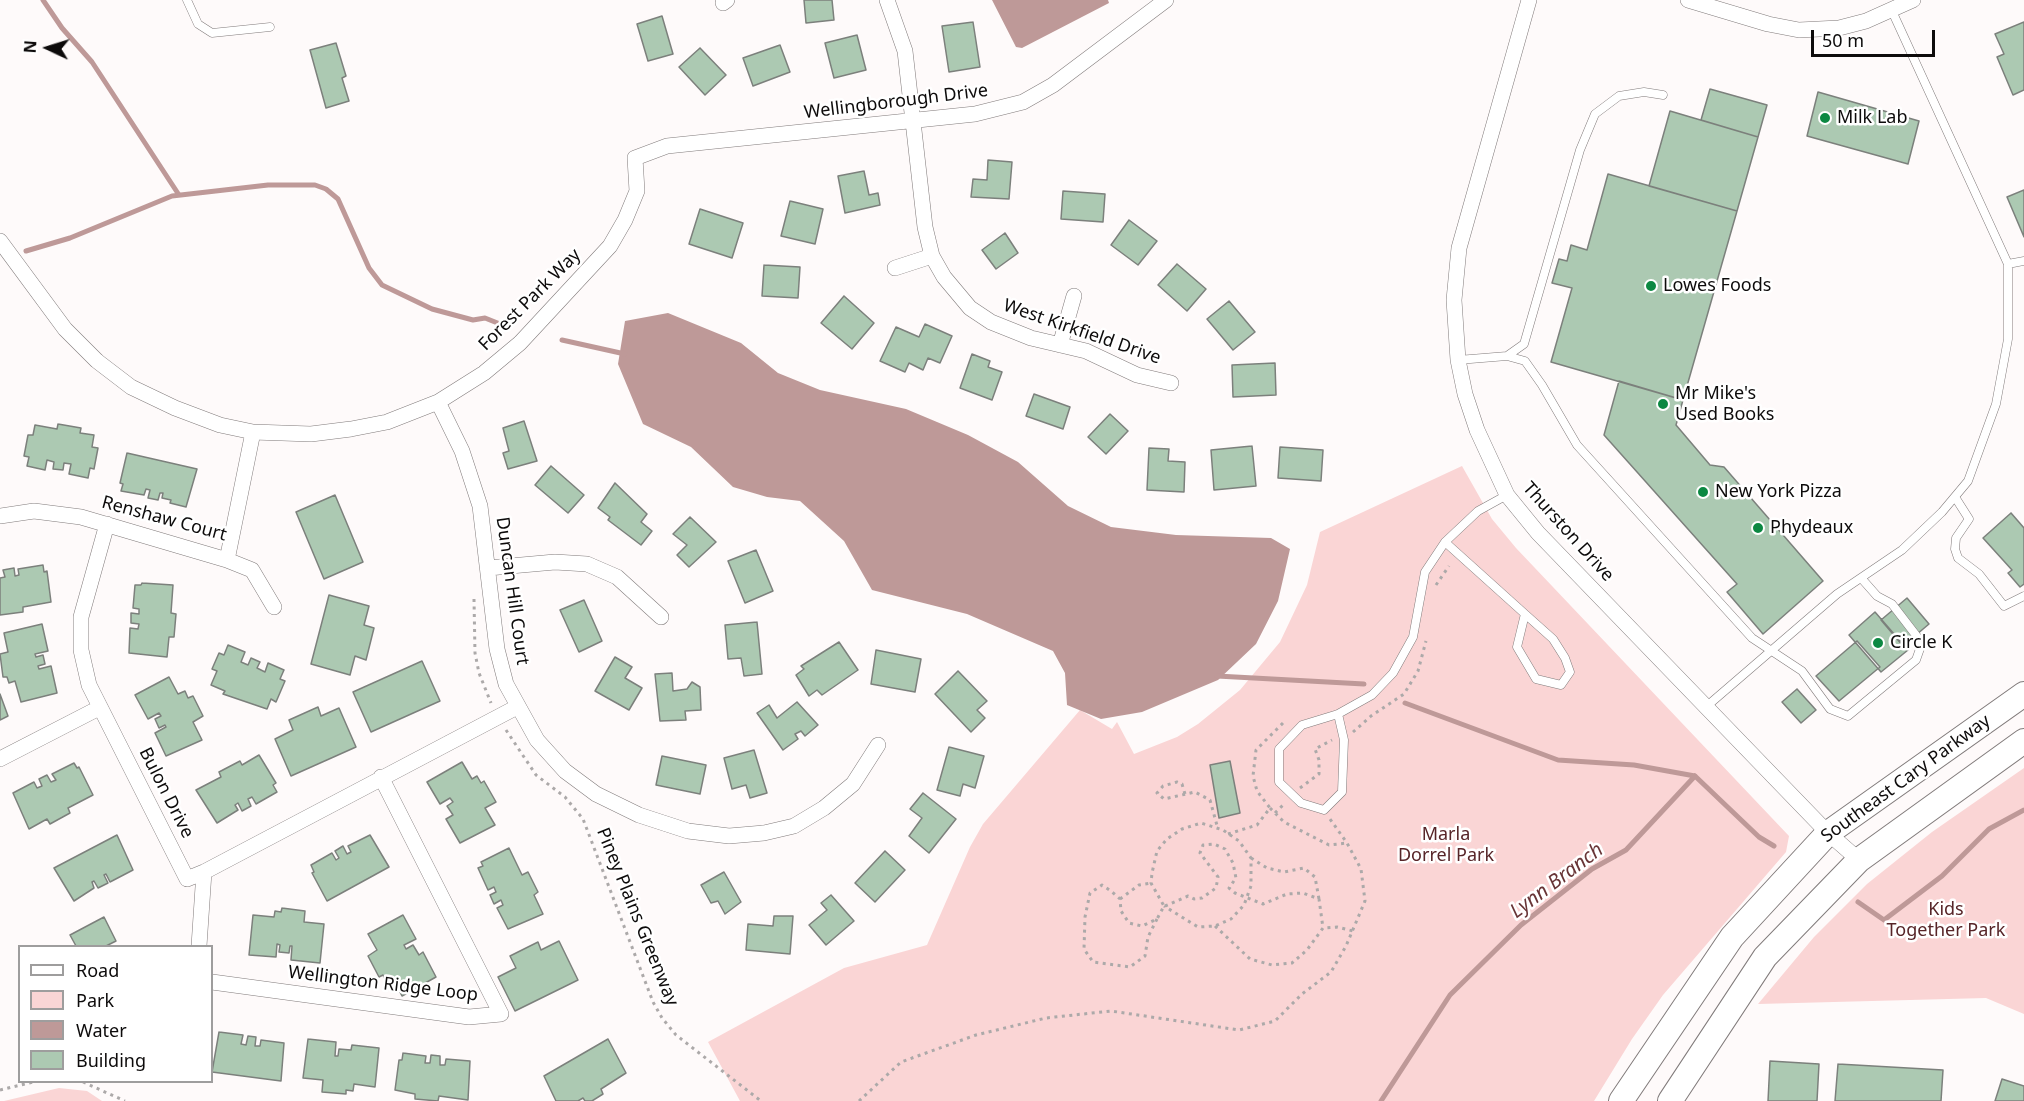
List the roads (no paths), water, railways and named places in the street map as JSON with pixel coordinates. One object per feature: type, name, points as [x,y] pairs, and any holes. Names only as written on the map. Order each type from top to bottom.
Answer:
[{"type":"main road","name":"Southeast Cary Parkway","points":[[1621,1101],[1732,937],[1828,833],[2024,694]]},
{"type":"main road","name":"Southeast Cary Parkway","points":[[1670,1101],[1766,957],[1859,860],[2024,741]]},
{"type":"street","name":"West Kirkfield Drive","points":[[887,0],[905,51],[915,119],[923,206],[932,256],[944,277],[970,308],[991,322],[1030,338],[1103,357],[1137,375],[1171,383]]},
{"type":"street","name":"Wellingborough Drive","points":[[635,158],[667,146],[975,114],[1023,102],[1053,85],[1166,0]]},
{"type":"street","name":"Thurston Drive","points":[[1529,0],[1459,248],[1454,300],[1458,360],[1465,394],[1477,430],[1507,495],[1538,533],[1828,833],[1859,860]]},
{"type":"street","points":[[1688,0],[1768,24],[1799,30],[1839,28],[1892,11],[1913,0]]},
{"type":"street","name":"Forest Park Way","points":[[0,241],[65,329],[96,361],[131,387],[175,408],[220,425],[253,432],[311,434],[343,431],[387,422],[438,402],[484,373],[520,343],[610,246],[625,220],[637,191],[635,158]]},
{"type":"street","points":[[895,268],[932,256]]},
{"type":"street","points":[[1060,345],[1074,296]]},
{"type":"street","name":"Duncan Hill Court","points":[[438,402],[472,478],[480,506],[497,649],[506,684],[517,707],[549,756],[565,771],[596,794],[639,815],[706,834],[729,836],[764,833],[794,826],[824,808],[853,784],[878,745]]},
{"type":"street","name":"Renshaw Court","points":[[0,516],[34,511],[55,513],[107,524],[227,560],[253,432]]},
{"type":"street","name":"Bulon Drive","points":[[107,524],[84,601],[80,634],[84,668],[99,708],[162,826],[187,879],[204,872]]},
{"type":"street","points":[[227,560],[252,570],[274,606]]},
{"type":"street","points":[[488,568],[555,562],[586,564],[616,577],[661,617]]},
{"type":"street","points":[[200,945],[204,872],[517,707]]},
{"type":"street","points":[[0,759],[99,708]]},
{"type":"street","name":"Wellington Ridge Loop","points":[[213,982],[469,1017],[501,1014],[381,777]]},
{"type":"lane","points":[[187,0],[198,24],[212,33],[270,27]]},
{"type":"lane","points":[[1707,706],[1837,594],[1902,550],[1955,497],[1968,481],[1996,404],[2008,339],[2008,264],[1892,11]]},
{"type":"lane","points":[[1507,356],[1524,344],[1580,150],[1595,114],[1619,96],[1644,92],[1664,95]]},
{"type":"lane","points":[[2008,264],[2024,261]]},
{"type":"lane","points":[[1458,360],[1507,356],[1525,361],[1542,385],[1577,445],[1752,638],[1802,671],[1830,709],[1848,716],[1916,660],[1922,643],[1892,604],[1877,596],[1862,579]]},
{"type":"lane","points":[[1338,714],[1344,740],[1342,792],[1324,810],[1301,803],[1279,782],[1279,749],[1302,725],[1338,714],[1372,695],[1393,673],[1406,654],[1413,637],[1425,572],[1445,542],[1478,512],[1507,495]]},
{"type":"lane","points":[[1955,497],[1969,519],[1956,538],[1955,549],[1958,558],[1979,574],[2004,606],[2024,596]]},
{"type":"lane","points":[[1445,542],[1553,639],[1565,658],[1570,672],[1561,685],[1536,679],[1517,647],[1525,614]]},
{"type":"water","points":[[992,0],[1108,0],[1109,3],[1022,48],[1016,47]]},
{"type":"water","points":[[668,313],[741,343],[778,373],[820,390],[906,409],[968,435],[1018,462],[1068,506],[1111,527],[1176,535],[1271,538],[1290,549],[1278,601],[1256,644],[1218,680],[1142,712],[1101,719],[1067,705],[1065,673],[1053,651],[967,614],[872,590],[844,541],[800,501],[767,497],[733,487],[691,447],[643,424],[618,364],[625,321]]},
{"type":"waterway","points":[[43,0],[62,28],[92,62],[179,195]]},
{"type":"waterway","points":[[26,251],[70,238],[172,196],[268,185],[315,185],[326,189],[338,199],[369,268],[382,285],[432,309],[473,320],[485,318],[500,324]]},
{"type":"waterway","points":[[562,340],[625,354]]},
{"type":"waterway","points":[[1217,676],[1364,684]]},
{"type":"waterway","points":[[1405,703],[1558,760],[1634,765],[1695,776]]},
{"type":"waterway","name":"Lynn Branch","points":[[1695,776],[1759,837],[1774,846]]},
{"type":"waterway","name":"Lynn Branch","points":[[1381,1101],[1450,995],[1521,925],[1592,869],[1626,850],[1695,776]]},
{"type":"waterway","name":"Lynn Branch","points":[[1858,902],[1884,920],[1942,876],[1989,829],[2024,810]]},
{"type":"place","name":"Milk Lab","points":[[1825,118]]},
{"type":"place","name":"Lowes Foods","points":[[1651,286]]},
{"type":"place","name":"Mr Mike's Used Books","points":[[1663,404]]},
{"type":"place","name":"New York Pizza","points":[[1703,492]]},
{"type":"place","name":"Phydeaux","points":[[1758,528]]},
{"type":"place","name":"Circle K","points":[[1878,643]]},
{"type":"park label","name":"Marla Dorrel Park","points":[[1446,845]]},
{"type":"park label","name":"Kids Together Park","points":[[1946,920]]}]
